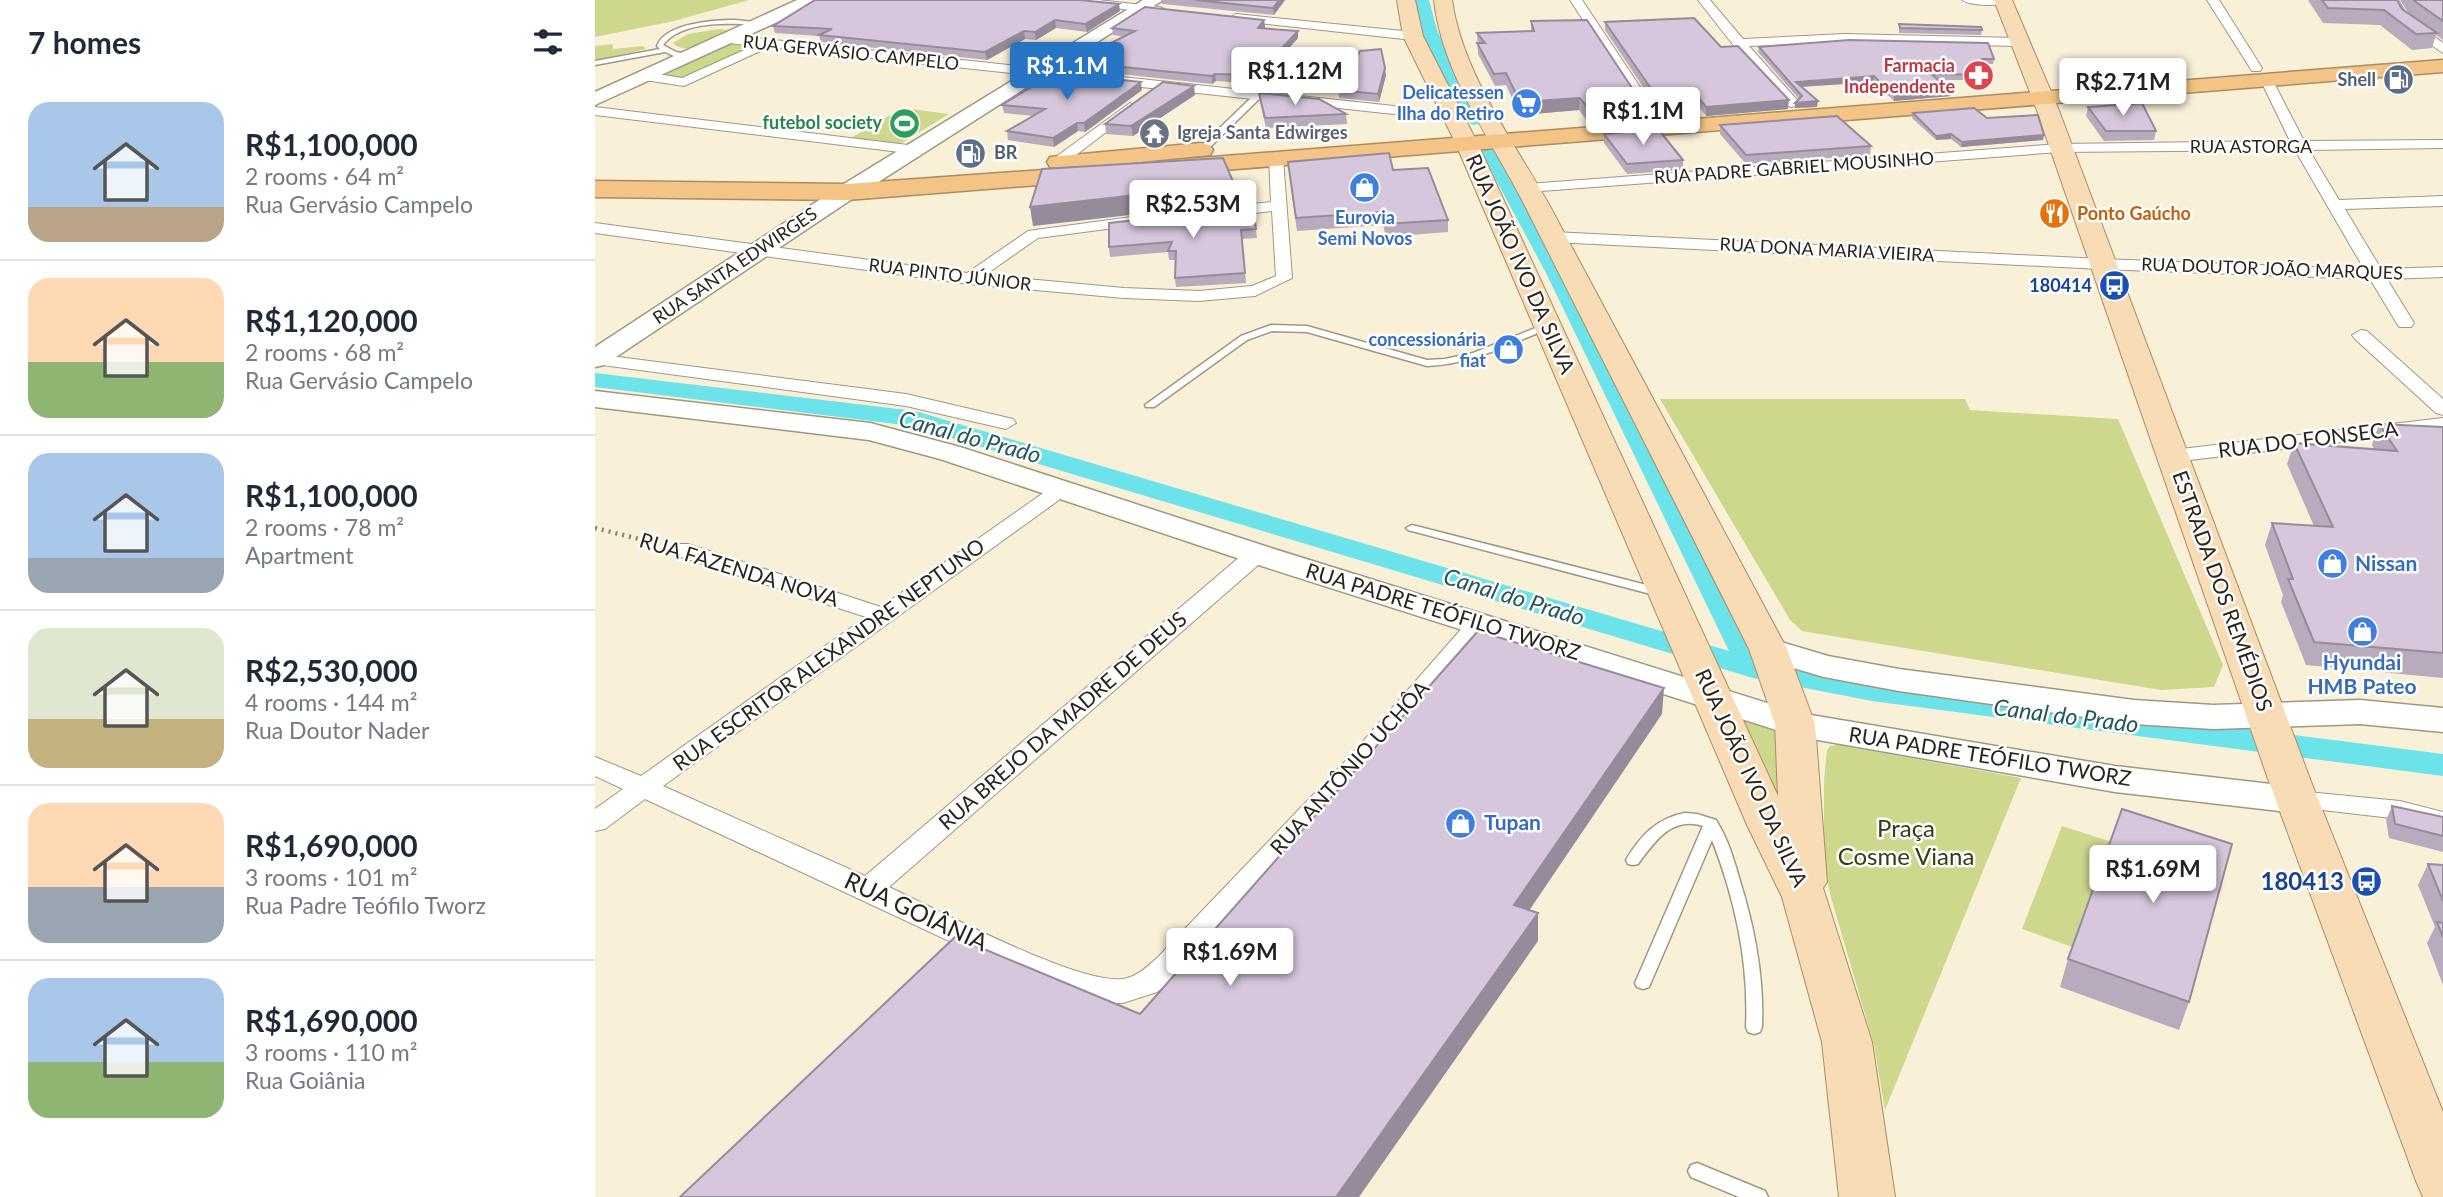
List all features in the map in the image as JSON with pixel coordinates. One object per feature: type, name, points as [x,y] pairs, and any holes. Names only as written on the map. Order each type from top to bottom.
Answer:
[{"type":"highway","points":[[595,174],[876,174],[1202,150],[1496,133],[2261,73],[2443,50]]},
{"type":"highway","points":[[2261,73],[2443,66]]},
{"type":"highway","points":[[1496,133],[1651,114],[1792,103],[2039,92]]},
{"type":"highway","points":[[595,189],[847,192],[1276,158],[1462,135]]},
{"type":"main road","name":"RUA JOÃO IVO DA SILVA","points":[[1406,0],[1413,36],[1462,135],[1769,825],[1805,897]]},
{"type":"main road","name":"RUA JOÃO IVO DA SILVA","points":[[1443,0],[1442,10],[1451,37],[1496,133],[1528,188],[1781,684],[1805,897]]},
{"type":"main road","name":"ESTRADA DOS REMÉDIOS","points":[[2003,1],[2173,456],[2293,789],[2443,1181]]},
{"type":"main road","points":[[595,99],[691,56],[795,4]]},
{"type":"main road","name":"RUA SANTA EDWIRGES","points":[[595,359],[847,192],[1035,74],[1157,7]]},
{"type":"main road","name":"RUA PADRE TEÓFILO TWORZ","points":[[595,399],[870,432],[950,453],[1063,488],[1257,554],[1478,624],[1704,678],[1781,684],[2115,779],[2293,789]]},
{"type":"main road","name":"RUA PADRE TEÓFILO TWORZ","points":[[1781,684],[1824,666],[2006,696],[2134,712],[2270,724],[2360,712],[2443,720]]},
{"type":"main road","points":[[1805,897],[1847,1042],[1867,1197]]},
{"type":"street","points":[[1066,0],[1157,7]]},
{"type":"street","points":[[1576,0],[1651,114]]},
{"type":"street","points":[[1704,0],[1792,103]]},
{"type":"street","points":[[1968,0],[2003,1]]},
{"type":"street","points":[[2213,0],[2261,73],[2333,205],[2405,323]]},
{"type":"street","points":[[2392,0],[2404,21],[2443,50]]},
{"type":"street","points":[[1225,17],[1413,36]]},
{"type":"street","points":[[1738,43],[1844,38],[2019,42]]},
{"type":"street","name":"RUA GERVÁSIO CAMPELO","points":[[726,39],[1035,74],[1394,110]]},
{"type":"street","points":[[645,76],[684,82],[764,45]]},
{"type":"street","points":[[1058,162],[1158,87]]},
{"type":"street","points":[[595,111],[916,150]]},
{"type":"street","name":"RUA ASTORGA","points":[[2059,148],[2443,144]]},
{"type":"street","name":"RUA PADRE GABRIEL MOUSINHO","points":[[1528,188],[2059,148]]},
{"type":"street","points":[[1202,214],[1281,205],[1276,158]]},
{"type":"street","points":[[2333,205],[2443,201]]},
{"type":"street","name":"RUA PINTO JÚNIOR","points":[[595,228],[969,279],[1125,294],[1250,293],[1281,283],[1284,278],[1281,205]]},
{"type":"street","points":[[969,279],[1034,234],[1150,220]]},
{"type":"street","name":"RUA DONA MARIA VIEIRA","points":[[1553,237],[2101,264]]},
{"type":"street","name":"RUA DOUTOR JOÃO MARQUES","points":[[2101,264],[2375,274],[2443,272]]},
{"type":"street","points":[[2361,335],[2443,409]]},
{"type":"street","points":[[595,359],[906,400],[1006,423]]},
{"type":"street","name":"RUA DO FONSECA","points":[[2173,456],[2443,424]]},
{"type":"street","name":"RUA ESCRITOR ALEXANDRE NEPTUNO","points":[[595,821],[1063,488]]},
{"type":"street","name":"RUA FAZENDA NOVA","points":[[680,549],[882,615]]},
{"type":"street","name":"RUA BREJO DA MADRE DE DEUS","points":[[868,889],[1257,554]]},
{"type":"street","name":"RUA ANTÔNIO UCHÔA","points":[[1220,910],[1360,761],[1478,624]]},
{"type":"street","name":"RUA GOIÂNIA","points":[[595,766],[868,889],[1033,968],[1098,991],[1123,991],[1146,984],[1168,965],[1220,910]]},
{"type":"street","points":[[2293,789],[2443,821]]},
{"type":"lane","points":[[663,50],[661,42],[665,38],[684,29],[725,22],[760,23]]},
{"type":"lane","points":[[595,63],[663,50],[691,56]]},
{"type":"lane","points":[[1202,150],[1257,97]]},
{"type":"lane","points":[[1150,405],[1244,338],[1271,328],[1300,327],[1427,363],[1443,363],[1477,357],[1521,335],[1548,326]]},
{"type":"lane","points":[[1412,528],[1671,605]]},
{"type":"lane","points":[[1633,860],[1654,831],[1665,823],[1686,818],[1711,824],[1717,833],[1740,904],[1753,960],[1756,995],[1754,1027]]},
{"type":"lane","points":[[1643,983],[1711,824]]},
{"type":"lane","points":[[1697,1171],[1759,1197]]},
{"type":"path","name":"RUA FAZENDA NOVA","points":[[595,528],[680,549]]},
{"type":"green space","points":[[595,0],[749,0],[674,21],[595,37]]},
{"type":"green space","points":[[719,29],[734,31],[694,47],[679,47],[673,43],[688,34]]},
{"type":"green space","points":[[732,42],[761,46],[686,80],[661,75]]},
{"type":"green space","points":[[613,44],[613,49],[643,46],[646,49],[595,61],[595,46]]},
{"type":"green space","name":"futebol society","points":[[902,108],[949,114],[895,147],[846,141]]},
{"type":"green space","points":[[1660,399],[1965,399],[1970,410],[2118,419],[2223,665],[2214,687],[2161,690],[1802,631],[1790,620]]},
{"type":"green space","points":[[1734,716],[1779,727],[1789,830]]},
{"type":"green space","name":"Praça Cosme Viana","points":[[1839,745],[2021,778],[1885,1110],[1874,1045],[1830,894],[1824,863],[1824,781],[1827,750],[1830,746]]},
{"type":"green space","points":[[2062,826],[2112,842],[2075,948],[2022,929]]},
{"type":"building","points":[[815,0],[1080,0],[1119,4],[1085,24],[1055,20],[1035,32],[1024,31],[985,52],[819,35],[832,29],[773,26]]},
{"type":"building","points":[[1195,0],[1279,0],[1273,8]]},
{"type":"building","points":[[2322,0],[2397,0],[2402,9],[2437,33],[2416,34],[2384,10],[2328,8]]},
{"type":"building","points":[[2414,0],[2443,0],[2443,21],[2416,2]]},
{"type":"building","points":[[1145,7],[1264,20],[1258,28],[1298,31],[1279,51],[1290,85],[1247,80],[1246,75],[1212,76],[1073,62],[1135,31],[1112,28]]},
{"type":"building","points":[[1694,18],[1721,47],[1738,46],[1789,100],[1706,107],[1696,94],[1656,96],[1605,22]]},
{"type":"building","points":[[1587,20],[1643,108],[1591,112],[1580,98],[1520,102],[1506,73],[1494,74],[1477,43],[1485,43],[1477,33],[1534,31],[1531,21]]},
{"type":"building","points":[[1899,24],[1981,27],[1982,30],[1900,28]]},
{"type":"building","points":[[1849,40],[1988,43],[1994,59],[1982,59],[1991,75],[1931,74],[1952,91],[1894,95],[1874,76],[1796,82],[1818,101],[1795,103],[1802,96],[1759,47]]},
{"type":"building","points":[[1381,49],[1385,68],[1378,94],[1339,90],[1360,51]]},
{"type":"building","points":[[1054,73],[1141,82],[1084,123],[1077,123],[1053,138],[1007,131],[1045,109],[1002,105]]},
{"type":"building","points":[[1163,82],[1194,86],[1131,126],[1105,124]]},
{"type":"building","points":[[1259,93],[1319,99],[1346,114],[1265,118]]},
{"type":"building","points":[[2142,103],[2156,131],[2106,131],[2088,107]]},
{"type":"building","points":[[1974,108],[1987,118],[2038,115],[2044,135],[1962,142],[1951,134],[1936,136],[1913,113]]},
{"type":"building","points":[[1837,116],[1871,146],[1746,155],[1720,125]]},
{"type":"building","points":[[1658,129],[1683,160],[1627,164],[1604,134]]},
{"type":"building","points":[[1389,153],[1393,170],[1428,168],[1448,220],[1385,224],[1382,212],[1296,218],[1288,162]]},
{"type":"building","points":[[1223,158],[1234,184],[1030,207],[1042,169]]},
{"type":"building","points":[[1253,207],[1256,229],[1241,230],[1245,273],[1175,278],[1176,251],[1168,251],[1172,242],[1109,247],[1109,223]]},
{"type":"building","points":[[2379,424],[2443,427],[2443,653],[2314,642],[2288,579],[2293,579],[2272,523],[2333,527],[2294,443],[2397,451]]},
{"type":"building","name":"Tupan","points":[[1478,631],[1664,688],[1514,905],[1538,913],[1336,1197],[680,1197],[955,937],[1140,1014]]},
{"type":"building","points":[[2392,806],[2443,817],[2443,836],[2395,824]]},
{"type":"building","points":[[2122,809],[2232,844],[2189,1002],[2068,959]]},
{"type":"building","points":[[2428,864],[2443,865],[2443,901]]},
{"type":"building","points":[[2437,922],[2443,923],[2443,937]]},
{"type":"waterway","points":[[1422,0],[1429,30],[1473,120]]},
{"type":"waterway","points":[[1489,150],[1557,273],[1753,668]]},
{"type":"waterway","name":"Canal do Prado","points":[[595,380],[915,419],[1753,668]]},
{"type":"waterway","name":"Canal do Prado","points":[[1753,668],[1872,691],[2443,765]]},
{"type":"place","name":"Farmacia Independente","points":[[1978,76]]},
{"type":"place","name":"Shell","points":[[2399,80]]},
{"type":"place","name":"Delicatessen Ilha do Retiro","points":[[1527,103]]},
{"type":"place","name":"futebol society","points":[[905,123]]},
{"type":"place","name":"Igreja Santa Edwirges","points":[[1154,133]]},
{"type":"place","name":"BR","points":[[971,153]]},
{"type":"place","name":"Eurovia Semi Novos","points":[[1365,187]]},
{"type":"place","name":"Ponto Gaúcho","points":[[2054,214]]},
{"type":"place","name":"180414","points":[[2115,286]]},
{"type":"place","name":"concessionária fiat","points":[[1509,350]]},
{"type":"place","name":"Nissan","points":[[2332,564]]},
{"type":"place","name":"Hyundai HMB Pateo","points":[[2362,631]]},
{"type":"place","name":"Tupan","points":[[1461,823]]},
{"type":"place","name":"180413","points":[[2367,882]]}]
